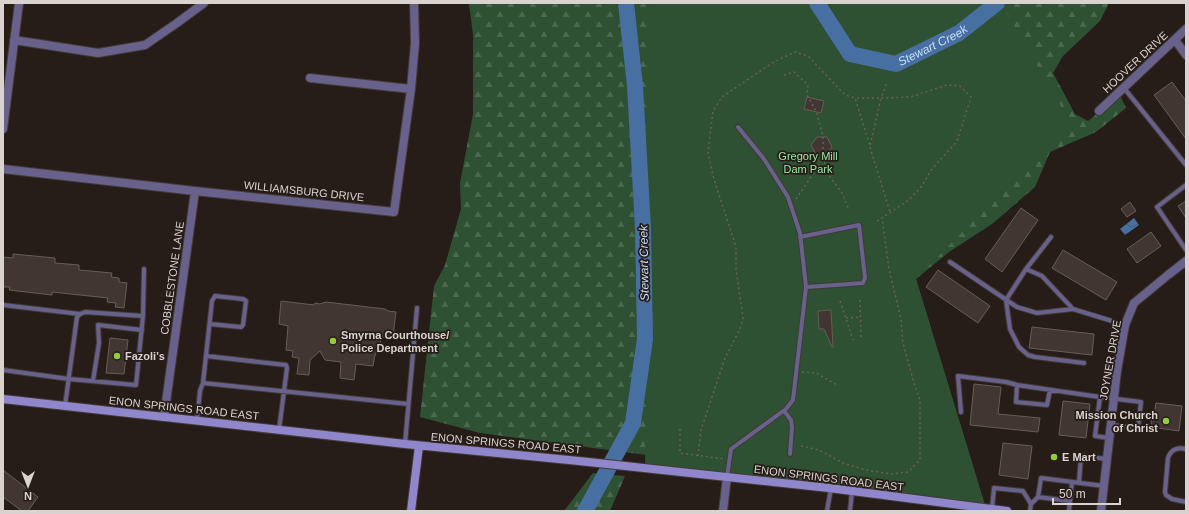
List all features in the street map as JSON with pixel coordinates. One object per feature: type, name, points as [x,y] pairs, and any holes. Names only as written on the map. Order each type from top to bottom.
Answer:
[{"type":"street","points":[[3,130],[19,3]]},
{"type":"street","points":[[14,40],[98,53],[145,45],[204,3]]},
{"type":"street","name":"WILLIAMSBURG DRIVE","points":[[3,169],[394,212],[411,89],[415,43],[414,3]]},
{"type":"street","name":"HOOVER DRIVE","points":[[1099,111],[1186,29]]},
{"type":"street","points":[[1175,40],[1186,55]]},
{"type":"street","points":[[310,78],[411,89]]},
{"type":"street","name":"COBBLESTONE LANE","points":[[164,417],[194,191]]},
{"type":"street","name":"JOYNER DRIVE","points":[[1101,511],[1117,371],[1126,325],[1134,303],[1186,261]]},
{"type":"street","name":"ENON SPRINGS ROAD EAST","points":[[3,399],[419,446],[579,461],[831,488],[1007,511]]},
{"type":"street","points":[[411,511],[419,446]]},
{"type":"street","points":[[723,511],[727,477]]},
{"type":"lane","points":[[1124,88],[1186,165]]},
{"type":"lane","points":[[727,477],[731,449],[784,411],[793,400],[806,287],[800,233],[788,197],[764,159],[738,127]]},
{"type":"lane","points":[[1186,185],[1157,207],[1186,250]]},
{"type":"lane","points":[[800,237],[859,225],[866,278],[863,283],[806,287]]},
{"type":"lane","points":[[1051,236],[1026,268],[1006,300],[1010,329],[1019,347],[1028,355],[1084,363]]},
{"type":"lane","points":[[950,262],[1017,307],[1037,313],[1073,308],[1126,325]]},
{"type":"lane","points":[[1026,268],[1042,276],[1073,308]]},
{"type":"lane","points":[[3,370],[69,379],[136,385],[143,316],[144,269]]},
{"type":"lane","points":[[197,420],[200,391],[203,383],[212,301],[215,296],[243,299],[246,302],[243,325],[241,327],[210,324]]},
{"type":"lane","points":[[3,305],[80,314],[85,312],[143,316]]},
{"type":"lane","points":[[404,444],[417,308]]},
{"type":"lane","points":[[65,406],[77,317],[80,314]]},
{"type":"lane","points":[[93,381],[98,343],[98,325],[142,330]]},
{"type":"lane","points":[[206,356],[286,365],[288,368],[279,430]]},
{"type":"lane","points":[[961,412],[958,376],[1141,402],[1138,428],[1111,425]]},
{"type":"lane","points":[[203,383],[408,404]]},
{"type":"lane","points":[[1017,385],[1016,402],[1048,405],[1050,390]]},
{"type":"lane","points":[[1100,397],[1095,436],[1109,438]]},
{"type":"lane","points":[[784,411],[791,420],[792,427],[790,454]]},
{"type":"lane","points":[[1186,448],[1180,448],[1170,453],[1168,458],[1165,492],[1166,495],[1172,499],[1186,502]]},
{"type":"lane","points":[[1079,483],[1081,456],[1107,459]]},
{"type":"lane","points":[[1030,511],[1031,504],[1038,497],[1041,478],[1104,486]]},
{"type":"lane","points":[[1068,511],[1072,482]]},
{"type":"lane","points":[[827,511],[831,488]]},
{"type":"lane","points":[[992,509],[994,488],[1023,491],[1031,504]]},
{"type":"lane","points":[[850,511],[852,491]]},
{"type":"lane","points":[[1038,497],[1070,501]]},
{"type":"path","points":[[698,456],[701,430],[725,358],[740,329],[743,318],[736,269],[736,247],[713,176],[708,152],[713,111],[722,97],[772,63],[795,52],[808,56],[845,95],[856,98],[910,97],[947,85],[960,86],[971,97],[962,130],[957,141],[932,169],[921,187],[909,200],[876,221]]},
{"type":"path","points":[[784,75],[794,72],[808,85],[807,95],[816,111],[823,136],[823,159],[830,177],[842,193],[848,210]]},
{"type":"path","points":[[870,146],[881,98],[887,82]]},
{"type":"path","points":[[856,98],[890,212]]},
{"type":"path","points":[[791,207],[823,159]]},
{"type":"path","points":[[802,446],[819,450],[843,463],[866,470],[891,474],[908,472],[920,460],[920,400],[903,343],[901,319],[889,269],[882,218]]},
{"type":"path","points":[[860,300],[861,339]]},
{"type":"path","points":[[840,301],[853,340]]},
{"type":"path","points":[[846,318],[860,318]]},
{"type":"path","points":[[796,371],[816,373],[837,385]]},
{"type":"path","points":[[680,429],[680,453],[729,460]]},
{"type":"green space","name":"Gregory Mill Dam Park","points":[[469,3],[1109,3],[1100,21],[1063,56],[1053,73],[1075,114],[1088,121],[1120,95],[1126,108],[1096,132],[1050,152],[1035,187],[992,224],[949,252],[916,279],[981,493],[654,456],[480,433],[420,417],[434,286],[445,265],[461,209],[460,183],[473,114],[473,35]]},
{"type":"green space","name":"Gregory Mill Dam Park","points":[[651,3],[1001,3],[1070,122],[916,279],[986,508],[645,468]]},
{"type":"green space","points":[[593,473],[625,476],[610,511],[564,511]]},
{"type":"water","points":[[1134,218],[1139,225],[1125,235],[1120,229]]},
{"type":"building","points":[[1172,82],[1186,101],[1186,139],[1154,95]]},
{"type":"building","points":[[807,97],[824,101],[821,113],[804,109]]},
{"type":"building","points":[[817,137],[827,137],[832,147],[826,155],[816,154],[811,145]]},
{"type":"building","points":[[1186,201],[1186,218],[1178,206]]},
{"type":"building","points":[[1130,202],[1136,211],[1127,217],[1121,209]]},
{"type":"building","points":[[1021,208],[1038,220],[1002,272],[985,259]]},
{"type":"building","points":[[1151,232],[1161,246],[1137,263],[1127,249]]},
{"type":"building","points":[[1063,250],[1117,282],[1106,300],[1052,268]]},
{"type":"building","points":[[13,254],[55,258],[55,263],[79,265],[79,270],[112,273],[111,277],[119,278],[119,282],[127,283],[124,308],[115,307],[116,303],[107,302],[108,298],[52,292],[52,295],[9,290],[10,287],[3,287],[3,257],[13,258]]},
{"type":"building","points":[[938,270],[990,306],[978,323],[926,287]]},
{"type":"building","name":"Smyrna Courthouse/ Police Department","points":[[281,301],[314,305],[315,303],[320,304],[326,302],[385,309],[396,312],[393,336],[388,336],[388,338],[381,337],[373,366],[356,364],[354,380],[340,378],[341,362],[325,360],[320,351],[310,360],[309,375],[297,374],[299,358],[292,357],[293,351],[286,350],[288,326],[279,324]]},
{"type":"building","points":[[831,310],[833,347],[824,329],[819,329],[818,311]]},
{"type":"building","points":[[1032,327],[1094,334],[1092,355],[1029,348]]},
{"type":"building","name":"Fazoli's","points":[[110,338],[128,340],[124,374],[106,373]]},
{"type":"building","points":[[974,384],[1001,387],[998,414],[1040,418],[1038,432],[970,425]]},
{"type":"building","points":[[1063,401],[1090,404],[1086,438],[1059,435]]},
{"type":"building","name":"Mission Church of Christ","points":[[1156,403],[1182,406],[1179,431],[1151,427],[1152,414],[1154,414]]},
{"type":"building","points":[[1003,443],[1032,446],[1028,479],[999,475]]},
{"type":"building","points":[[3,470],[38,497],[28,511],[22,511],[3,497]]},
{"type":"waterway","name":"Stewart Creek","points":[[585,511],[633,423],[645,339],[643,228],[635,86],[626,3]]},
{"type":"waterway","name":"Stewart Creek","points":[[817,3],[850,54],[896,64],[959,33],[997,3]]},
{"type":"place","name":"Smyrna Courthouse/ Police Department","points":[[333,341]]},
{"type":"place","name":"Fazoli's","points":[[117,356]]},
{"type":"place","name":"Mission Church of Christ","points":[[1166,421]]},
{"type":"place","name":"E Mart","points":[[1054,457]]}]
